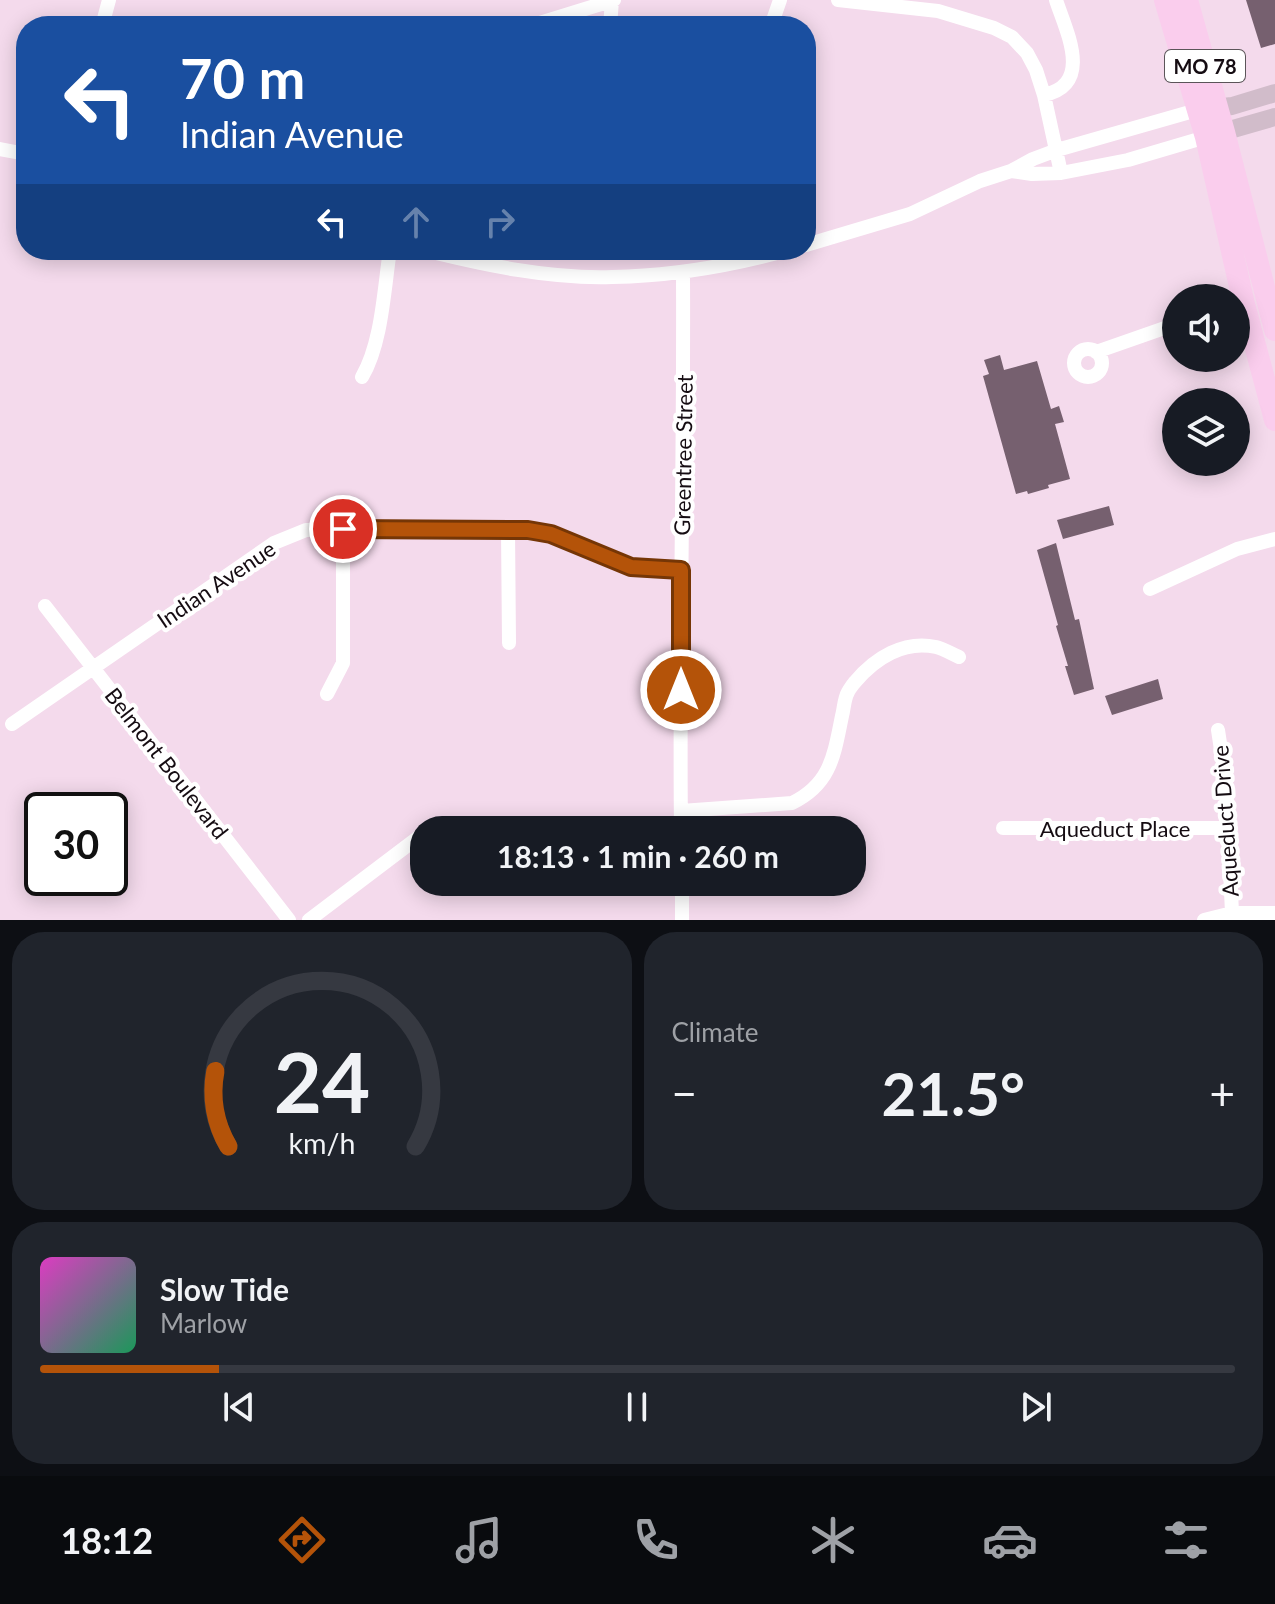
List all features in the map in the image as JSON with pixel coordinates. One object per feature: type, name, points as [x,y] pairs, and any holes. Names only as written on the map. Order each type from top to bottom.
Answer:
[{"type":"main road","name":"MO 78","points":[[1165,0],[1207,108],[1275,330]]},
{"type":"main road","name":"MO 78","points":[[1187,0],[1207,108]]},
{"type":"main road","name":"MO 78","points":[[1215,135],[1237,284]]},
{"type":"main road","name":"MO 78","points":[[1250,339],[1275,420]]},
{"type":"street","points":[[838,0],[939,5],[1012,37],[1027,53],[1044,95],[1061,173]]},
{"type":"street","points":[[1044,95],[1066,84],[1073,68],[1074,52],[1056,0]]},
{"type":"street","points":[[563,16],[613,1]]},
{"type":"street","points":[[816,242],[910,214],[1057,150],[1207,108],[1232,106],[1275,93]]},
{"type":"street","points":[[1011,171],[1061,173],[1128,160],[1275,117]]},
{"type":"street","points":[[362,377],[377,339],[389,260]]},
{"type":"street","points":[[464,260],[536,273],[610,278],[683,273],[750,260]]},
{"type":"street","name":"Greentree Street","points":[[681,816],[683,273]]},
{"type":"street","points":[[1096,352],[1162,329]]},
{"type":"street","points":[[327,694],[343,663],[343,529]]},
{"type":"street","points":[[508,529],[509,643]]},
{"type":"street","name":"Indian Avenue","points":[[12,724],[274,543],[306,530],[528,530],[551,534],[631,567],[681,570]]},
{"type":"street","points":[[1150,589],[1237,549],[1275,539]]},
{"type":"street","name":"Belmont Boulevard","points":[[45,606],[289,920]]},
{"type":"street","points":[[681,811],[792,803],[803,798],[817,787],[827,772],[834,756],[848,691],[866,669],[887,654],[913,645],[937,647],[959,657]]},
{"type":"street","name":"Aqueduct Drive","points":[[1218,730],[1226,783],[1232,913]]},
{"type":"street","name":"Aqueduct Place","points":[[1003,828],[1227,828]]},
{"type":"street","points":[[309,920],[410,844]]},
{"type":"street","points":[[682,896],[682,920]]},
{"type":"street","points":[[1204,920],[1232,913],[1275,913]]},
{"type":"building","points":[[1246,0],[1275,0],[1275,44],[1261,48]]},
{"type":"building","points":[[1000,355],[1004,370],[1037,361],[1051,409],[1059,406],[1064,422],[1055,424],[1070,479],[1028,494],[1027,491],[1016,494],[983,376],[989,374],[984,360]]},
{"type":"building","points":[[1109,506],[1114,525],[1063,539],[1057,520]]},
{"type":"building","points":[[1056,543],[1075,620],[1079,619],[1094,689],[1074,695],[1037,550]]},
{"type":"building","points":[[1158,679],[1163,699],[1112,715],[1105,696]]},
{"type":"route","points":[[343,529],[528,530],[551,534],[631,567],[681,570],[681,690]]}]
